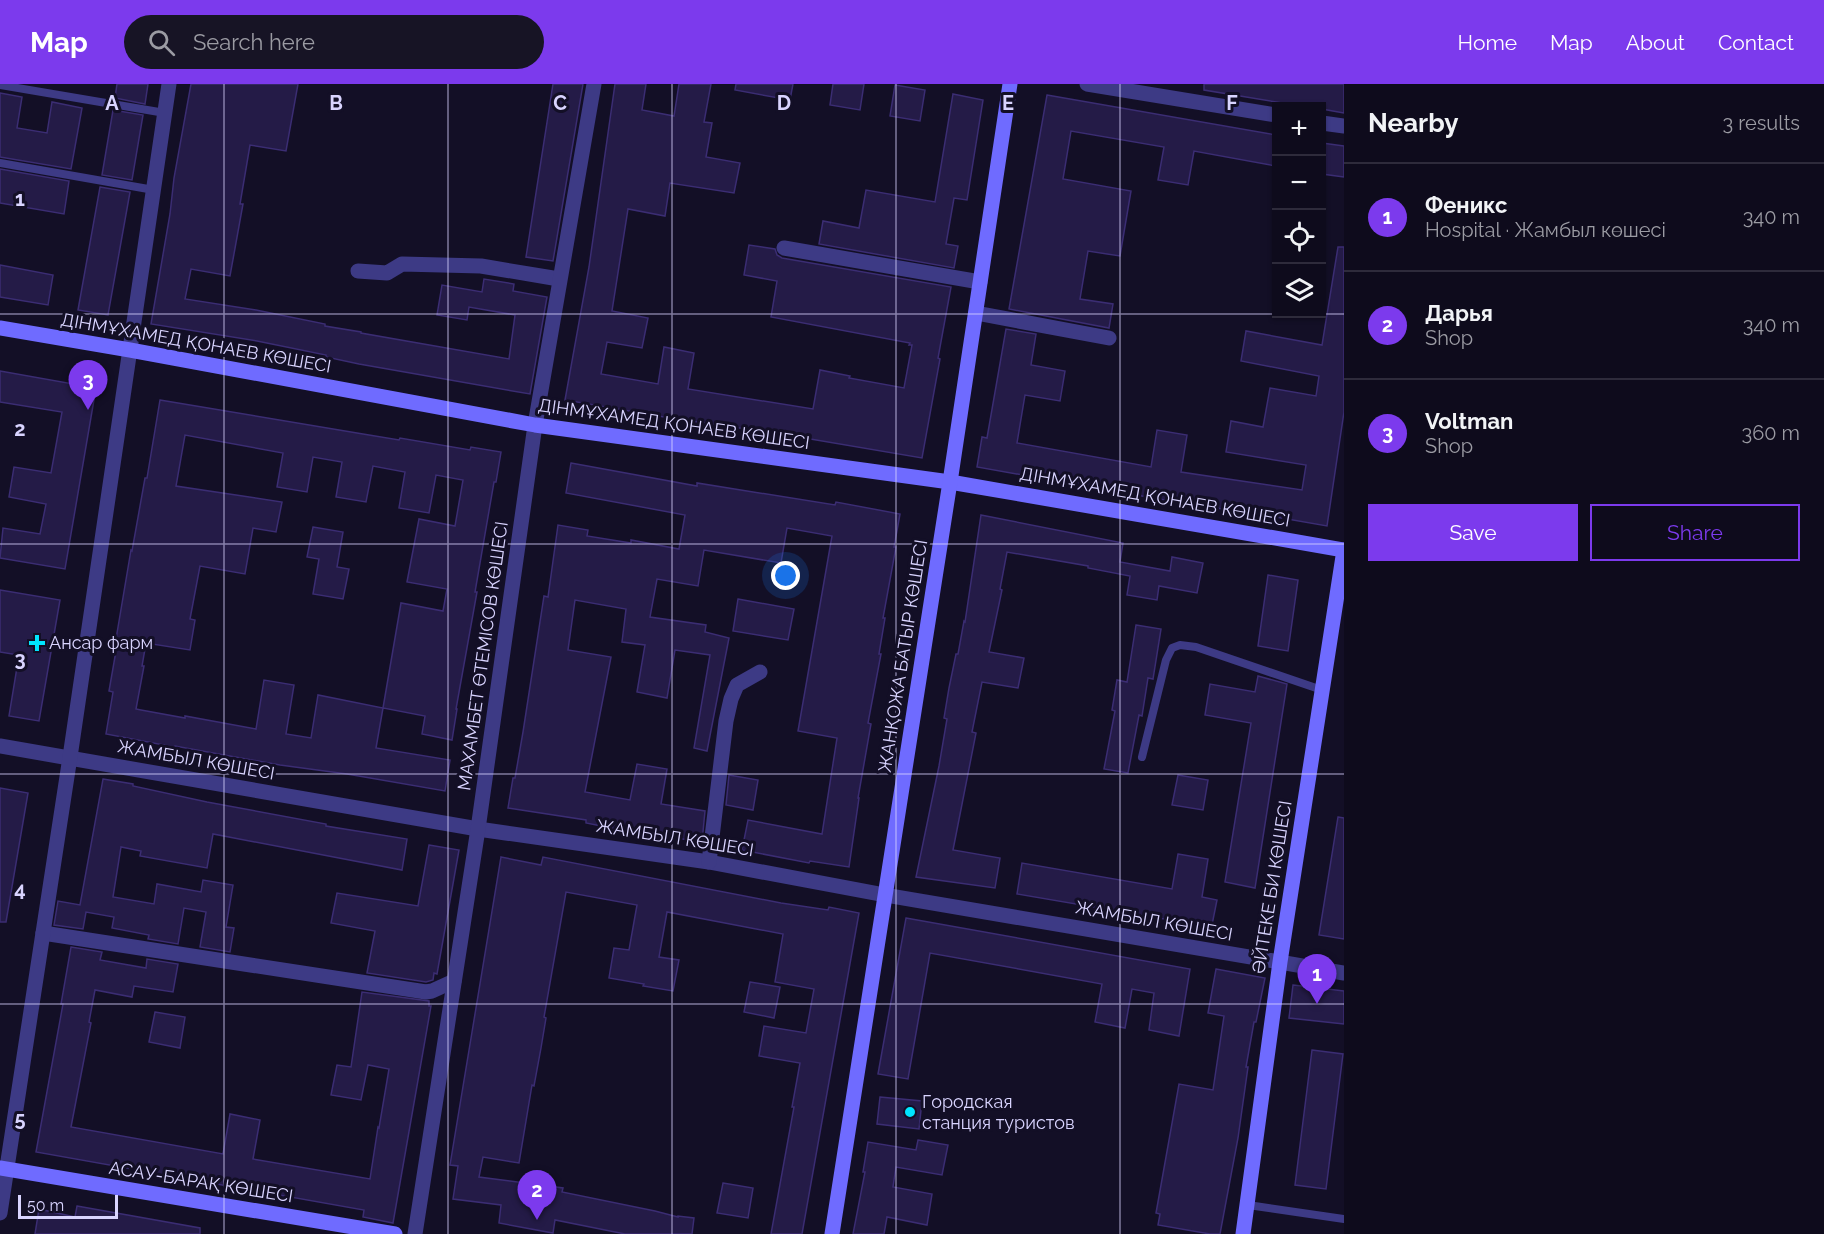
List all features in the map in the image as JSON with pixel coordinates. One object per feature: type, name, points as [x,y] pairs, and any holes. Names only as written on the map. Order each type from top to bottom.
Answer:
[{"type":"street","points":[[0,1214],[3,1169],[70,757],[169,84]]},
{"type":"street","name":"МАХАМБЕТ ӨТЕМІСОВ КӨШЕСІ","points":[[415,1234],[478,829],[535,425],[594,84]]},
{"type":"street","name":"ЖАНҚОЖА БАТЫР КӨШЕСІ","points":[[832,1234],[1010,84]]},
{"type":"street","points":[[1087,84],[1272,114]]},
{"type":"street","points":[[1326,124],[1344,126]]},
{"type":"street","points":[[784,248],[980,282]]},
{"type":"street","points":[[358,271],[387,273],[402,264],[481,266],[559,279]]},
{"type":"street","points":[[976,313],[1109,338]]},
{"type":"street","name":"ДІНМҰХАМЕД ҚОНАЕВ КӨШЕСІ","points":[[0,328],[535,425],[950,482],[1344,549]]},
{"type":"street","name":"ӘЙТЕКЕ БИ КӨШЕСІ","points":[[1243,1234],[1280,962],[1344,549]]},
{"type":"street","points":[[709,862],[726,721],[731,699],[737,685],[760,672]]},
{"type":"street","name":"ЖАМБЫЛ КӨШЕСІ","points":[[0,746],[478,829],[709,862],[885,895],[1344,973]]},
{"type":"street","points":[[43,933],[426,992],[454,981]]},
{"type":"street","name":"АСАУ-БАРАҚ КӨШЕСІ","points":[[3,1169],[395,1234]]},
{"type":"lane","points":[[49,93],[50,84]]},
{"type":"lane","points":[[0,85],[165,113]]},
{"type":"lane","points":[[0,163],[153,190]]},
{"type":"lane","points":[[1142,757],[1166,660],[1172,648],[1180,645],[1196,647],[1322,690]]},
{"type":"lane","points":[[1248,1205],[1344,1219]]},
{"type":"building","points":[[117,84],[148,84],[145,104],[115,98]]},
{"type":"building","points":[[191,84],[298,84],[286,151],[250,145],[240,204],[243,204],[230,276],[191,269],[185,299],[256,310],[361,333],[509,359],[515,315],[469,307],[467,320],[437,315],[442,285],[482,292],[484,279],[514,284],[513,291],[547,297],[530,394],[359,364],[257,341],[151,324]]},
{"type":"building","points":[[553,84],[583,84],[553,261],[526,257]]},
{"type":"building","points":[[615,84],[646,84],[642,110],[674,116],[679,84],[711,84],[704,122],[712,123],[706,157],[740,163],[734,193],[670,183],[665,216],[628,209],[612,311],[648,318],[642,348],[607,342],[601,374],[658,384],[664,347],[694,353],[688,389],[813,409],[820,370],[904,388],[912,345],[909,345],[910,343],[771,317],[777,281],[744,275],[749,245],[775,249],[777,255],[782,258],[951,287],[922,458],[565,400],[589,267]]},
{"type":"building","points":[[736,84],[793,84],[790,100],[735,90]]},
{"type":"building","points":[[833,84],[864,84],[860,110],[830,105]]},
{"type":"building","points":[[1204,84],[1344,84],[1344,113],[1326,110],[1326,102],[1277,102],[1204,90]]},
{"type":"building","points":[[895,85],[925,90],[920,121],[890,116]]},
{"type":"building","points":[[0,93],[22,97],[17,128],[47,133],[52,102],[82,108],[71,169],[0,157]]},
{"type":"building","points":[[953,94],[983,100],[967,200],[954,198],[946,244],[958,246],[954,268],[819,244],[823,221],[859,228],[866,190],[935,202]]},
{"type":"building","points":[[1047,95],[1272,134],[1272,165],[1194,151],[1188,185],[1158,180],[1164,147],[1071,131],[1063,179],[1131,191],[1120,256],[1088,251],[1080,299],[1113,304],[1109,328],[1009,309]]},
{"type":"building","points":[[113,110],[143,115],[132,180],[102,175]]},
{"type":"building","points":[[1326,144],[1344,146],[1344,177],[1326,175]]},
{"type":"building","points":[[0,169],[69,181],[64,214],[0,203]]},
{"type":"building","points":[[100,187],[130,192],[108,315],[78,310]]},
{"type":"building","points":[[1338,247],[1344,247],[1344,412],[1327,526],[977,467],[982,437],[987,438],[1006,329],[1036,334],[1031,365],[1065,371],[1060,401],[1025,395],[1017,443],[1151,467],[1157,430],[1187,435],[1181,472],[1302,490],[1306,465],[1226,452],[1231,421],[1263,427],[1270,388],[1316,396],[1319,376],[1241,361],[1246,331],[1322,345]]},
{"type":"building","points":[[0,265],[53,275],[48,305],[0,297]]},
{"type":"building","points":[[0,371],[96,388],[65,569],[0,558],[3,528],[40,534],[46,504],[9,497],[14,467],[51,473],[62,412],[0,402]]},
{"type":"building","points":[[160,400],[399,440],[400,438],[470,450],[471,447],[501,452],[475,592],[477,592],[452,740],[422,734],[425,716],[383,708],[376,748],[450,760],[445,791],[106,734],[113,692],[109,691],[116,651],[114,651]],"holes":[[[185,435],[283,453],[277,487],[307,492],[313,457],[342,462],[336,497],[366,502],[373,466],[405,472],[399,508],[429,513],[436,475],[463,480],[455,526],[419,519],[407,582],[447,589],[443,611],[401,603],[383,708],[318,695],[311,738],[286,734],[294,685],[264,680],[256,729],[136,709],[146,643],[190,650],[195,620],[190,619],[200,566],[245,574],[253,528],[276,532],[282,502],[176,486]]]},
{"type":"building","points":[[571,463],[697,486],[697,483],[835,505],[836,502],[900,514],[883,618],[885,618],[879,654],[881,654],[868,723],[871,724],[849,867],[810,861],[809,863],[742,850],[748,820],[822,834],[837,738],[798,731],[832,536],[787,528],[781,563],[704,550],[698,586],[657,579],[650,617],[706,625],[705,632],[729,638],[707,751],[694,748],[710,655],[675,650],[667,698],[637,692],[645,645],[622,642],[626,609],[575,600],[568,650],[611,657],[585,792],[630,800],[637,764],[667,769],[661,804],[705,811],[702,842],[616,829],[586,823],[586,820],[508,808],[523,732],[544,596],[548,597],[558,525],[588,530],[587,536],[631,543],[631,540],[679,549],[685,515],[566,493]]},
{"type":"building","points":[[981,515],[1123,543],[1120,562],[1170,571],[1172,557],[1203,563],[1197,593],[1159,586],[1157,600],[1127,595],[1130,576],[1007,552],[1000,589],[1002,590],[989,652],[1024,658],[1018,688],[982,682],[972,732],[976,733],[953,850],[1000,858],[995,888],[916,877],[939,766],[947,719],[944,718],[949,688],[965,622]]},
{"type":"building","points":[[313,527],[343,532],[337,567],[349,569],[343,599],[313,594],[319,559],[307,557]]},
{"type":"building","points":[[1268,575],[1298,580],[1288,651],[1258,646]]},
{"type":"building","points":[[0,590],[60,600],[39,721],[9,716],[19,655],[0,652]]},
{"type":"building","points":[[738,599],[794,609],[788,640],[733,631]]},
{"type":"building","points":[[1136,625],[1161,629],[1153,679],[1148,678],[1142,716],[1139,715],[1128,773],[1104,769],[1115,711],[1112,710],[1117,680],[1127,682]]},
{"type":"building","points":[[1258,676],[1287,684],[1255,888],[1225,882],[1251,723],[1205,715],[1210,684],[1255,692]]},
{"type":"building","points":[[729,775],[758,780],[753,810],[726,805]]},
{"type":"building","points":[[1178,775],[1208,780],[1203,810],[1172,805]]},
{"type":"building","points":[[103,779],[207,802],[326,824],[326,826],[407,839],[402,870],[213,834],[207,868],[140,856],[141,851],[121,847],[113,897],[154,904],[157,884],[201,892],[203,880],[233,885],[226,927],[234,928],[230,952],[200,947],[206,912],[184,908],[178,944],[148,939],[149,935],[112,928],[114,917],[86,912],[83,929],[54,925],[58,901],[80,905]]},
{"type":"building","points":[[0,788],[28,793],[6,922],[0,922]]},
{"type":"building","points":[[1338,817],[1344,818],[1344,939],[1319,935]]},
{"type":"building","points":[[429,845],[459,850],[437,974],[434,973],[433,980],[426,982],[367,973],[375,931],[331,923],[337,893],[418,906]]},
{"type":"building","points":[[1178,854],[1208,859],[1202,897],[1217,900],[1211,930],[1181,925],[1182,922],[1017,894],[1022,863],[1172,889]]},
{"type":"building","points":[[501,857],[541,865],[543,857],[781,903],[828,910],[829,907],[859,913],[802,1234],[771,1234],[800,1063],[759,1056],[764,1026],[806,1033],[814,989],[775,982],[783,934],[667,912],[659,957],[679,960],[673,991],[643,986],[644,984],[609,978],[614,948],[629,950],[637,905],[566,892],[544,1017],[546,1018],[541,1048],[534,1086],[532,1085],[519,1163],[483,1157],[479,1177],[563,1188],[562,1192],[678,1217],[694,1218],[692,1234],[625,1234],[555,1220],[553,1233],[499,1223],[501,1205],[453,1199],[458,1166],[450,1165]]},
{"type":"building","points":[[906,918],[1190,969],[1179,1036],[1149,1030],[1154,993],[1132,989],[1125,1028],[1095,1022],[1102,984],[930,953],[908,1079],[878,1074]]},
{"type":"building","points":[[71,947],[102,952],[100,960],[146,968],[147,959],[178,964],[173,992],[134,986],[132,997],[95,990],[71,1127],[223,1154],[230,1114],[260,1120],[253,1159],[370,1179],[389,1069],[368,1065],[361,1100],[331,1095],[337,1065],[351,1067],[362,992],[429,1001],[429,1006],[431,1006],[393,1223],[363,1217],[364,1210],[36,1152]]},
{"type":"building","points":[[1216,969],[1265,978],[1246,1067],[1248,1067],[1238,1138],[1220,1234],[1210,1234],[1158,1225],[1160,1214],[1156,1213],[1179,1084],[1213,1090],[1224,1016],[1208,1013]]},
{"type":"building","points":[[750,982],[780,987],[774,1018],[744,1012]]},
{"type":"building","points":[[1293,985],[1344,991],[1344,1024],[1289,1018]]},
{"type":"building","points":[[155,1012],[185,1017],[180,1048],[149,1042]]},
{"type":"building","points":[[1312,1050],[1343,1054],[1326,1189],[1295,1185]]},
{"type":"building","points":[[880,1097],[922,1101],[919,1129],[877,1124]]},
{"type":"building","points":[[918,1140],[948,1145],[942,1175],[896,1167],[893,1187],[932,1194],[927,1225],[887,1217],[884,1234],[853,1234],[865,1172],[863,1172],[868,1142],[916,1150]]},
{"type":"building","points":[[723,1183],[753,1188],[748,1218],[717,1213]]},
{"type":"building","points":[[77,1206],[200,1228],[200,1234],[35,1234],[39,1209],[75,1217]]},
{"type":"place","name":"Voltman","points":[[88,410]]},
{"type":"place","name":"Ансар фарм","points":[[37,643]]},
{"type":"place","name":"Феникс","points":[[1317,1004]]},
{"type":"place","name":"Городская станция туристов","points":[[910,1112]]},
{"type":"place","name":"Дарья","points":[[537,1220]]}]
